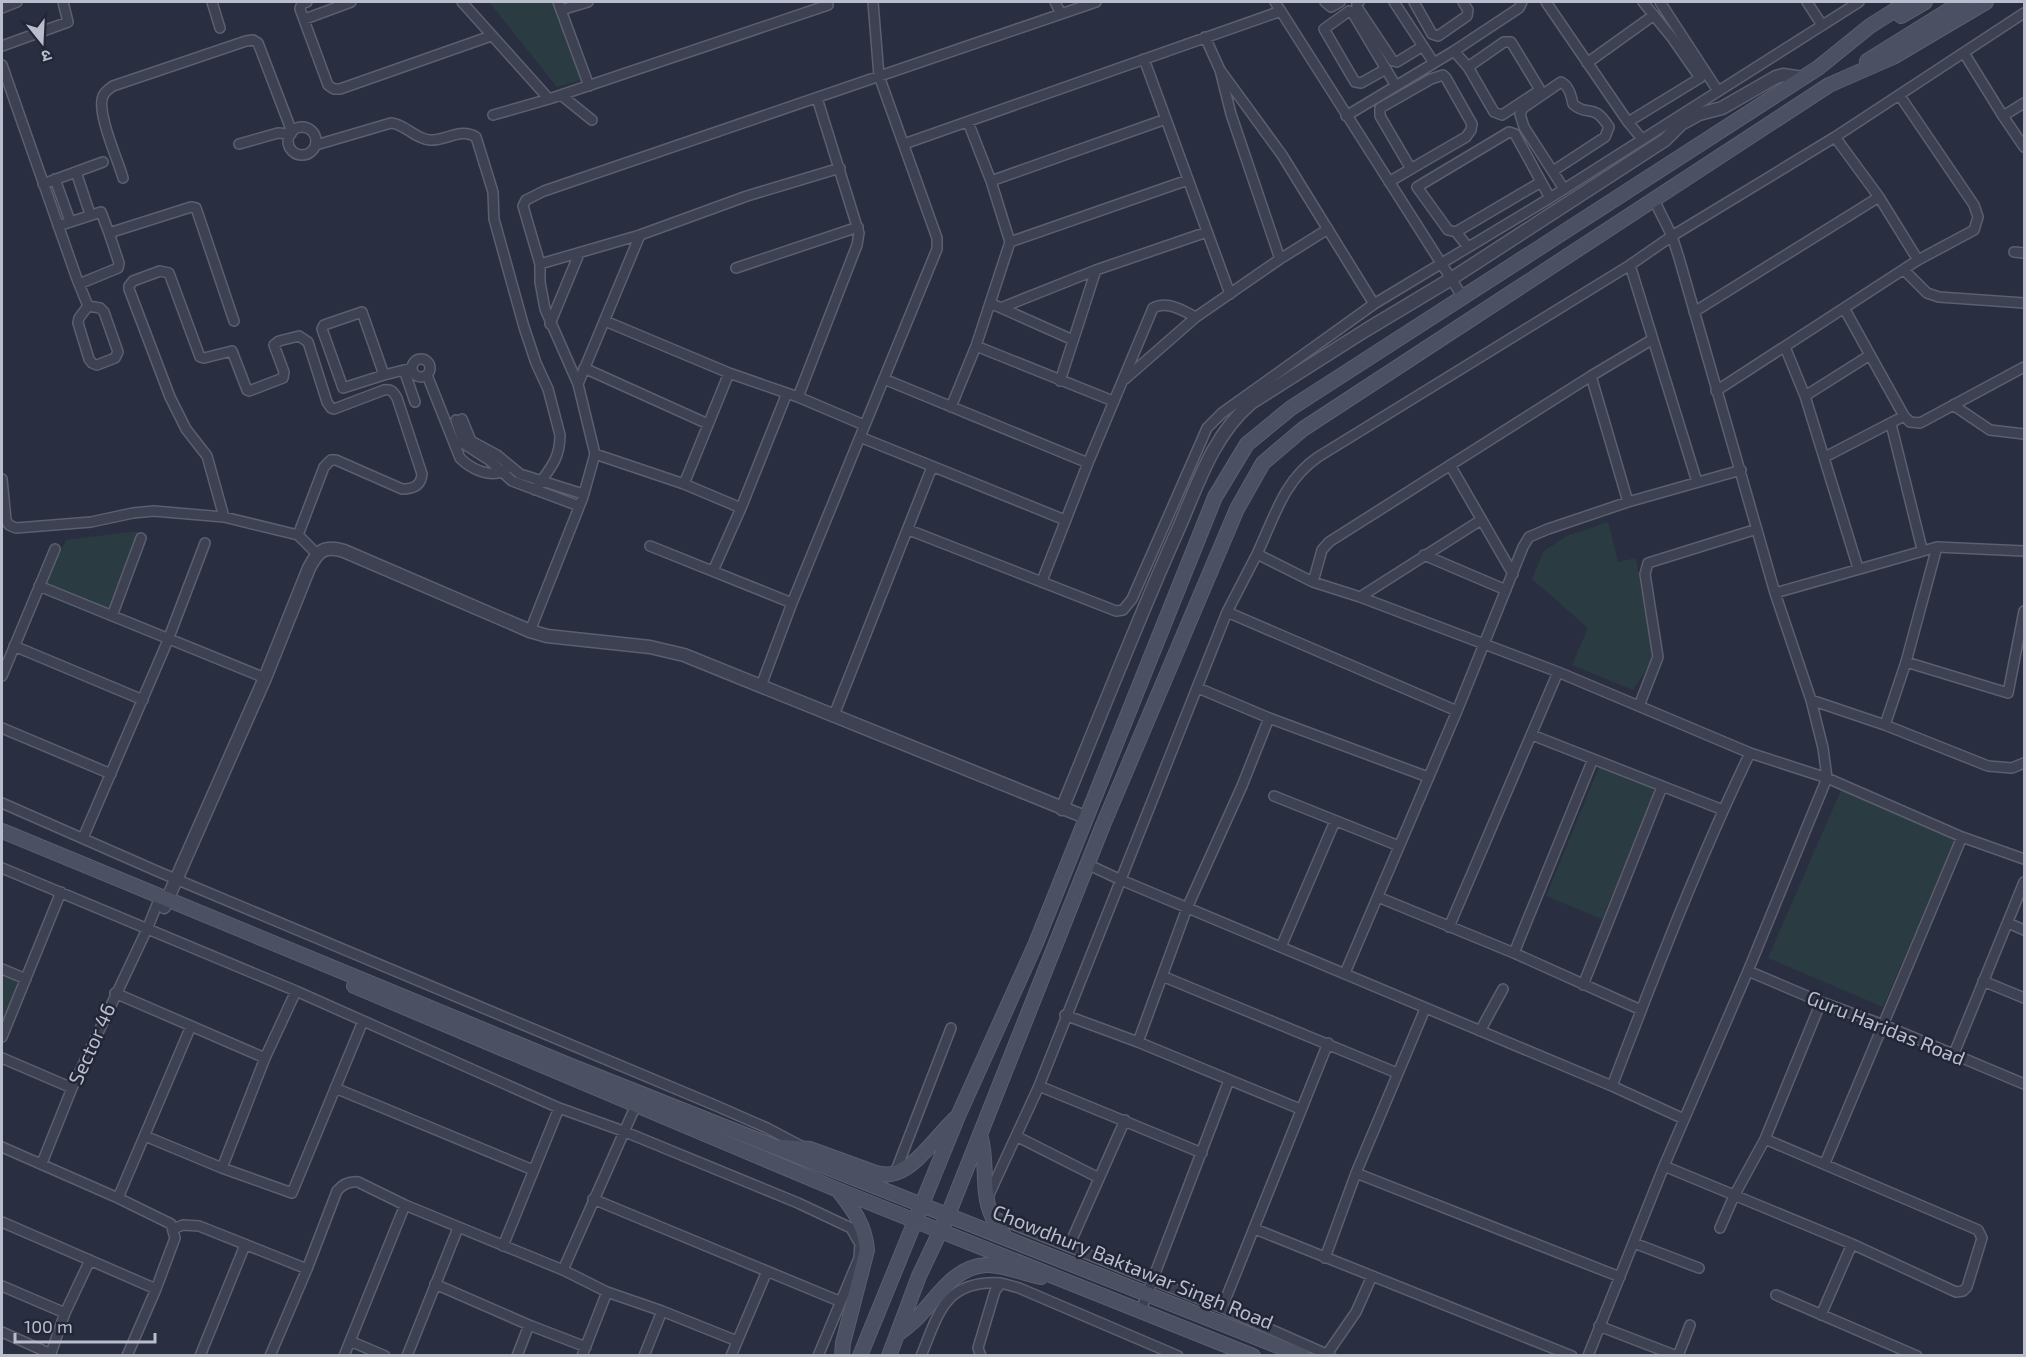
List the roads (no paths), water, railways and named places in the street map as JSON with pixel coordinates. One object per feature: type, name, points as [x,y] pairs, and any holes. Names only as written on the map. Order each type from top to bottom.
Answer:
[{"type":"main road","points":[[889,1356],[919,1276],[948,1215],[1053,951],[1237,508],[1263,463],[1303,429],[1829,85],[1962,2]]},
{"type":"main road","points":[[1829,85],[1893,57],[1986,2]]},
{"type":"main road","points":[[860,1356],[958,1116],[1046,920],[1215,497],[1246,444],[1291,408],[1818,68],[1870,26],[1915,4]]},
{"type":"main road","points":[[1150,657],[1171,666]]},
{"type":"main road","points":[[2,831],[162,902]]},
{"type":"main road","points":[[2,840],[162,902]]},
{"type":"main road","name":"Chowdhury Baktawar Singh Road","points":[[162,902],[838,1190],[1253,1356]]},
{"type":"main road","name":"Chowdhury Baktawar Singh Road","points":[[162,902],[775,1148],[1005,1237],[1149,1287],[1303,1356]]},
{"type":"main road","points":[[1046,920],[1063,927]]},
{"type":"main road","points":[[1036,944],[1053,951]]},
{"type":"main road","points":[[775,1148],[803,1147],[887,1175],[903,1170],[921,1155],[958,1116]]},
{"type":"main road","points":[[980,1134],[984,1148],[986,1201],[991,1215],[1005,1237]]},
{"type":"main road","points":[[838,1190],[861,1222],[867,1250],[843,1342],[842,1356]]},
{"type":"main road","points":[[898,1334],[916,1319],[946,1285],[969,1268],[986,1265],[998,1266],[1044,1278],[1055,1276]]},
{"type":"street","points":[[2,8],[17,2]]},
{"type":"street","points":[[2,46],[68,22],[63,2]]},
{"type":"street","points":[[212,2],[220,28]]},
{"type":"street","points":[[307,2],[300,5],[328,85],[334,89],[340,89],[491,36]]},
{"type":"street","points":[[305,20],[351,2]]},
{"type":"street","points":[[462,2],[549,99]]},
{"type":"street","points":[[588,2],[560,6],[589,86]]},
{"type":"street","points":[[761,686],[792,603],[938,243],[879,76],[873,2]]},
{"type":"street","points":[[1055,2],[1061,14]]},
{"type":"street","points":[[530,631],[579,506],[595,454],[578,384],[550,324],[541,293],[540,264],[523,206],[526,200],[532,196],[1096,2]]},
{"type":"street","points":[[1325,2],[1331,7],[1340,2]]},
{"type":"street","points":[[1359,2],[1357,7],[1393,61],[1397,62],[1423,46]]},
{"type":"street","points":[[1394,2],[1434,63]]},
{"type":"street","points":[[1414,2],[1434,36],[1459,23],[1468,13],[1463,2]]},
{"type":"street","points":[[1346,116],[1454,51],[1519,8],[1522,2]]},
{"type":"street","points":[[1546,2],[1642,139]]},
{"type":"street","points":[[1628,122],[1700,78],[1642,2]]},
{"type":"street","points":[[1660,2],[1718,91]]},
{"type":"street","points":[[1807,2],[1822,25]]},
{"type":"street","points":[[1062,810],[1147,599],[1219,439],[1229,425],[1251,404],[1366,330],[1451,279],[1665,140],[1718,91],[1859,2]]},
{"type":"street","points":[[493,115],[589,86],[828,5]]},
{"type":"street","points":[[904,144],[1205,38],[1279,5],[1346,116],[1462,296]]},
{"type":"street","points":[[1386,69],[1361,83],[1355,82],[1324,28],[1351,11],[1386,69],[1396,86]]},
{"type":"street","points":[[986,1201],[1038,1086],[1227,612],[1257,554],[1283,495],[1294,478],[1307,465],[1630,265],[1672,236],[1835,137],[2025,13]]},
{"type":"street","points":[[1587,63],[1654,15]]},
{"type":"street","points":[[1459,23],[1467,42]]},
{"type":"street","points":[[1205,38],[1220,70],[1282,155],[1374,304]]},
{"type":"street","points":[[123,178],[101,110],[106,91],[113,86],[253,40],[258,43],[290,135],[290,148],[297,154],[307,155],[316,145],[316,136],[310,130],[302,127],[290,135],[240,146]]},
{"type":"street","points":[[1454,51],[1468,67],[1497,115],[1502,115],[1537,92],[1539,88],[1511,42],[1504,42],[1468,67]]},
{"type":"street","points":[[1964,53],[2024,147]]},
{"type":"street","points":[[1144,59],[1230,294]]},
{"type":"street","points":[[2,65],[88,306]]},
{"type":"street","points":[[1220,70],[1231,114],[1281,258]]},
{"type":"street","points":[[1389,182],[1412,169],[1466,137],[1471,130],[1472,124],[1443,75],[1431,78],[1380,108],[1380,116],[1412,169]]},
{"type":"street","points":[[909,530],[1116,611],[1124,609],[1132,599],[1207,428],[1222,413],[1374,304],[1550,198],[1642,139],[1697,110],[1722,108],[1781,75],[1803,78]]},
{"type":"street","points":[[1553,171],[1605,137],[1609,127],[1601,115],[1594,110],[1584,111],[1573,104],[1566,84],[1561,82],[1523,108],[1520,114],[1524,127],[1564,189]]},
{"type":"street","points":[[561,95],[592,120]]},
{"type":"street","points":[[1716,391],[1918,260],[1974,230],[1978,217],[1974,205],[1900,96]]},
{"type":"street","points":[[798,398],[857,245],[859,233],[817,99]]},
{"type":"street","points":[[2003,116],[2025,103]]},
{"type":"street","points":[[991,181],[1166,119]]},
{"type":"street","points":[[951,407],[976,346],[1010,242],[991,181],[968,122]]},
{"type":"street","points":[[316,145],[391,123],[422,139],[435,140],[462,133],[476,138],[493,192],[493,215],[518,304],[536,363],[548,389],[560,435],[552,467],[535,490]]},
{"type":"street","points":[[1468,247],[1456,232],[1448,230],[1417,190],[1419,185],[1509,132],[1515,134],[1550,198]]},
{"type":"street","points":[[1835,137],[1879,197],[1918,260]]},
{"type":"street","points":[[43,184],[103,162]]},
{"type":"street","points":[[540,264],[640,235],[747,196],[840,168]]},
{"type":"street","points":[[76,172],[90,214]]},
{"type":"street","points":[[55,179],[70,221]]},
{"type":"street","points":[[1010,242],[1188,180]]},
{"type":"street","points":[[1456,232],[1541,182]]},
{"type":"street","points":[[1694,312],[1879,197]]},
{"type":"street","points":[[1588,1356],[1664,1166],[1748,971],[1827,778],[1823,748],[1811,700],[1775,593],[1672,236],[1654,200]]},
{"type":"street","points":[[109,233],[191,207],[196,208],[234,321]]},
{"type":"street","points":[[58,226],[101,212],[109,233],[119,263],[118,268],[79,284]]},
{"type":"street","points":[[736,268],[858,227]]},
{"type":"street","points":[[1122,382],[1196,317],[1281,258],[1328,229]]},
{"type":"street","points":[[1003,308],[1096,270],[1207,232]]},
{"type":"street","points":[[578,384],[640,235]]},
{"type":"street","points":[[2014,252],[2025,253]]},
{"type":"street","points":[[550,324],[579,254]]},
{"type":"street","points":[[1630,265],[1697,482]]},
{"type":"street","points":[[1060,381],[1096,270]]},
{"type":"street","points":[[1904,270],[1928,293],[1939,297],[2025,303]]},
{"type":"street","points":[[224,517],[207,456],[186,429],[170,397],[129,289],[133,281],[160,271],[168,273],[200,357],[232,351],[247,390],[283,378],[284,372],[274,345],[279,340],[302,336],[308,342],[327,402],[331,408],[334,409],[384,390],[393,391],[397,398],[422,480],[411,489],[402,489],[336,460],[331,460],[324,467],[298,535]]},
{"type":"street","points":[[990,303],[1073,340]]},
{"type":"street","points":[[1042,581],[1113,401],[1153,308],[1159,304],[1166,304],[1196,317]]},
{"type":"street","points":[[88,306],[100,308],[104,312],[118,352],[115,358],[97,365],[89,359],[78,323],[88,306]]},
{"type":"street","points":[[1844,308],[1904,416],[1910,422],[1920,423],[2025,367]]},
{"type":"street","points":[[384,375],[362,312],[324,325],[322,329],[342,387],[408,369],[416,361],[425,360],[430,367],[427,375],[460,458],[469,465],[493,474],[510,467]]},
{"type":"street","points":[[606,321],[729,373],[787,393],[864,425]]},
{"type":"street","points":[[1313,582],[1322,550],[1329,542],[1653,339]]},
{"type":"street","points":[[976,346],[1113,401]]},
{"type":"street","points":[[1785,347],[1805,396],[1858,568]]},
{"type":"street","points":[[1805,396],[1870,355]]},
{"type":"street","points":[[584,368],[708,424]]},
{"type":"street","points":[[408,369],[419,377],[427,375]]},
{"type":"street","points":[[408,369],[415,402]]},
{"type":"street","points":[[684,484],[729,373]]},
{"type":"street","points":[[1591,376],[1628,502]]},
{"type":"street","points":[[884,379],[1088,463]]},
{"type":"street","points":[[713,571],[787,393]]},
{"type":"street","points":[[1953,405],[1990,429],[2001,432],[2024,431]]},
{"type":"street","points":[[1825,457],[1904,416]]},
{"type":"street","points":[[579,506],[512,481],[489,460],[464,444],[459,419],[471,441],[497,455],[520,474],[583,494]]},
{"type":"street","points":[[1891,424],[1922,549]]},
{"type":"street","points":[[860,437],[1065,520]]},
{"type":"street","points":[[595,454],[684,484],[741,508]]},
{"type":"street","points":[[1450,465],[1513,574]]},
{"type":"street","points":[[834,715],[932,467]]},
{"type":"street","points":[[1345,973],[1529,537],[1628,502],[1741,470]]},
{"type":"street","points":[[2,479],[6,520],[9,525],[16,528],[92,522],[154,510],[224,517],[298,535],[316,554]]},
{"type":"street","points":[[1360,597],[1481,519]]},
{"type":"street","points":[[1639,706],[1658,657],[1646,574],[1648,563],[1757,529]]},
{"type":"street","points":[[112,616],[141,538]]},
{"type":"street","points":[[83,838],[168,640],[205,543]]},
{"type":"street","points":[[650,546],[792,603]]},
{"type":"street","points":[[1885,725],[1906,662],[1937,547]]},
{"type":"street","points":[[1775,593],[1922,549],[1937,547],[2025,551]]},
{"type":"street","points":[[2,676],[55,549]]},
{"type":"street","points":[[162,902],[177,879],[265,678],[316,554],[325,549],[344,551],[530,631],[547,636],[668,650],[1085,818]]},
{"type":"street","points":[[1257,554],[1313,582],[1360,597],[1558,672],[1750,753],[1827,778],[1962,837],[2025,859]]},
{"type":"street","points":[[1424,555],[1506,590]]},
{"type":"street","points":[[39,586],[265,678]]},
{"type":"street","points":[[1906,662],[2008,693],[2025,611]]},
{"type":"street","points":[[1227,612],[1456,711]]},
{"type":"street","points":[[14,646],[142,700]]},
{"type":"street","points":[[1449,927],[1558,672]]},
{"type":"street","points":[[1198,688],[1269,718],[1428,777]]},
{"type":"street","points":[[1811,700],[1885,725],[1988,766],[2012,768],[2025,763]]},
{"type":"street","points":[[1138,1042],[1187,908],[1242,786],[1269,718]]},
{"type":"street","points":[[2,728],[111,774]]},
{"type":"street","points":[[1532,735],[1723,810]]},
{"type":"street","points":[[1612,1086],[1723,810],[1750,753]]},
{"type":"street","points":[[1514,953],[1593,759]]},
{"type":"street","points":[[1583,985],[1662,787]]},
{"type":"street","points":[[1274,796],[1399,846]]},
{"type":"street","points":[[2,803],[712,1104],[803,1147]]},
{"type":"street","points":[[1281,947],[1335,821]]},
{"type":"street","points":[[1825,1163],[1962,837]]},
{"type":"street","points":[[1089,865],[1612,1086],[1684,1119]]},
{"type":"street","points":[[2,868],[148,927],[559,1108],[623,1131],[798,1203],[851,1228],[860,1244],[859,1258],[839,1301],[818,1356]]},
{"type":"street","points":[[1953,1056],[2025,882]]},
{"type":"street","points":[[2,1037],[61,892]]},
{"type":"street","points":[[1378,897],[1514,953],[1641,1010]]},
{"type":"street","name":"Sector 46","points":[[42,1163],[72,1088],[115,993],[162,902]]},
{"type":"street","points":[[2008,923],[2025,930]]},
{"type":"street","points":[[2,969],[26,979]]},
{"type":"street","name":"Guru Haridas Road","points":[[1748,971],[2025,1084]]},
{"type":"street","points":[[1162,976],[1397,1073]]},
{"type":"street","points":[[1983,981],[2025,998]]},
{"type":"street","points":[[1480,1031],[1503,989]]},
{"type":"street","points":[[222,1168],[265,1058],[296,991]]},
{"type":"street","points":[[115,993],[265,1058]]},
{"type":"street","points":[[1720,1228],[1734,1196],[1765,1139],[1821,1002]]},
{"type":"street","points":[[1325,1258],[1356,1173],[1425,1008]]},
{"type":"street","points":[[1065,1015],[1138,1042],[1300,1109]]},
{"type":"street","points":[[145,1136],[222,1168],[292,1193],[363,1021]]},
{"type":"street","points":[[118,1198],[191,1026]]},
{"type":"street","points":[[895,1173],[951,1028]]},
{"type":"street","points":[[1222,1308],[1328,1043]]},
{"type":"street","points":[[2,1058],[72,1088]]},
{"type":"street","points":[[1141,1310],[1229,1080]]},
{"type":"street","points":[[1038,1086],[1202,1153]]},
{"type":"street","points":[[335,1088],[533,1170]]},
{"type":"street","points":[[563,1270],[636,1105]]},
{"type":"street","points":[[503,1246],[559,1108]]},
{"type":"street","points":[[1069,1246],[1125,1120]]},
{"type":"street","points":[[1016,1136],[1099,1178]]},
{"type":"street","points":[[1664,1166],[1852,1244],[1956,1292],[1963,1291],[1971,1281],[1982,1238],[1978,1230],[1765,1139]]},
{"type":"street","points":[[2,1147],[168,1221],[173,1229],[175,1239],[127,1356]]},
{"type":"street","points":[[1356,1173],[1620,1277]]},
{"type":"street","points":[[270,1356],[337,1191],[351,1181],[358,1182],[458,1228],[563,1270],[607,1292],[737,1341]]},
{"type":"street","points":[[593,1199],[839,1301]]},
{"type":"street","points":[[344,1356],[405,1205]]},
{"type":"street","points":[[991,1215],[1069,1246],[1149,1287],[1222,1308],[1329,1355],[1356,1312],[1372,1276]]},
{"type":"street","points":[[2,1222],[156,1289]]},
{"type":"street","points":[[173,1229],[183,1225],[193,1225],[307,1269]]},
{"type":"street","points":[[407,1356],[458,1228]]},
{"type":"street","points":[[1255,1229],[1572,1356]]},
{"type":"street","points":[[1634,1243],[1699,1268]]},
{"type":"street","points":[[1821,1315],[1852,1244]]},
{"type":"street","points":[[201,1356],[245,1245]]},
{"type":"street","points":[[2,1332],[51,1354],[65,1313],[90,1260]]},
{"type":"street","points":[[731,1356],[767,1272]]},
{"type":"street","points":[[921,1356],[941,1308],[956,1292],[973,1284],[985,1282],[1019,1288],[1178,1356]]},
{"type":"street","points":[[981,1356],[978,1348],[995,1291],[1001,1283]]},
{"type":"street","points":[[435,1284],[584,1351],[607,1292]]},
{"type":"street","points":[[2,1286],[65,1313]]},
{"type":"street","points":[[1776,1295],[1917,1356]]},
{"type":"street","points":[[644,1356],[662,1311]]},
{"type":"street","points":[[916,1319],[933,1325]]},
{"type":"street","points":[[1599,1326],[1677,1356],[1690,1324]]},
{"type":"street","points":[[517,1356],[529,1325]]},
{"type":"street","points":[[350,1341],[385,1356]]}]
